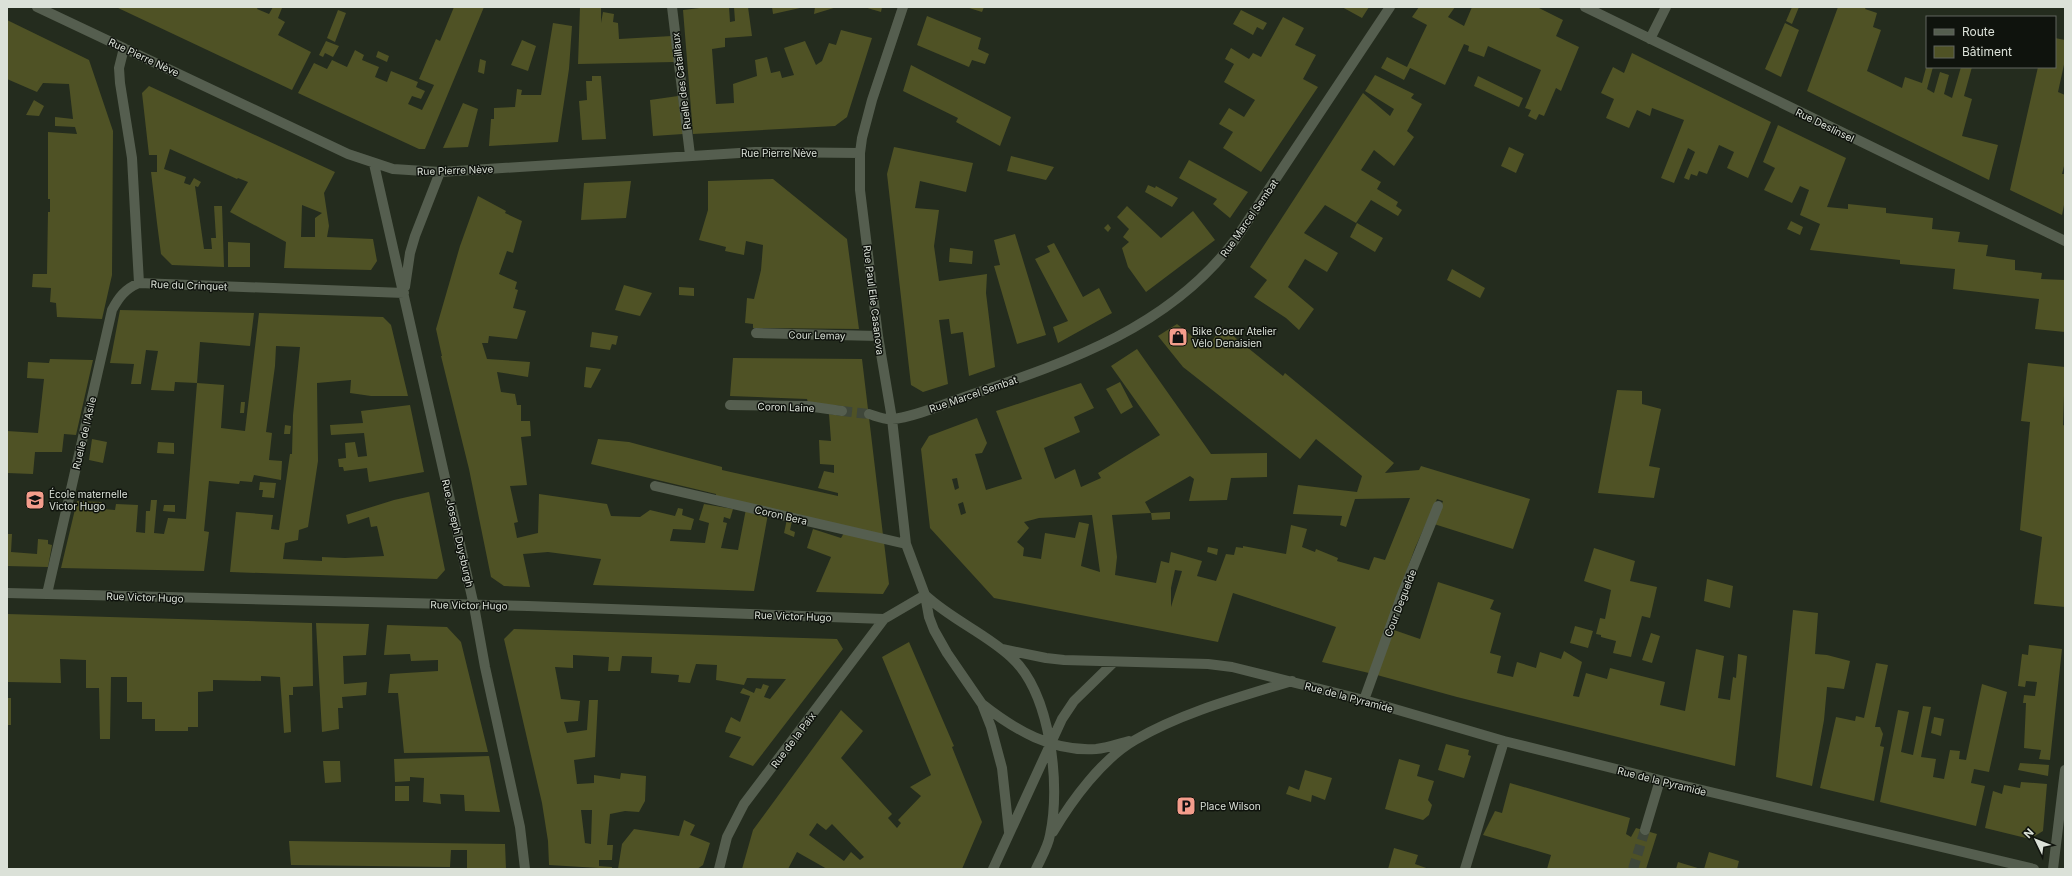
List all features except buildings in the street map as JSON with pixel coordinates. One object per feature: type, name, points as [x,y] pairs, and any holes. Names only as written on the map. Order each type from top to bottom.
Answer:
[{"type":"street","name":"Rue Pierre Nève","points":[[37,7],[348,154],[374,164],[412,172],[440,172],[755,152],[860,153]]},
{"type":"street","name":"Ruelle des Cataillaux","points":[[672,7],[690,155]]},
{"type":"street","name":"Rue Paul Elie Casanova","points":[[903,7],[872,100],[862,138],[860,153],[860,190],[878,336],[892,420],[906,544],[925,595]]},
{"type":"street","name":"Rue Marcel Sembat","points":[[892,420],[1055,366],[1076,357],[1130,330],[1189,290],[1212,269],[1236,240],[1390,7]]},
{"type":"street","name":"Rue Deslinsel","points":[[1584,7],[2065,241]]},
{"type":"street","points":[[1650,39],[1666,7]]},
{"type":"street","name":"Rue du Crinquet","points":[[124,48],[119,68],[132,158],[138,283],[404,293]]},
{"type":"street","name":"Rue Joseph Duysburgh","points":[[374,164],[474,606],[485,667],[520,827],[525,869]]},
{"type":"street","name":"Rue Joseph Duysburgh","points":[[404,293],[410,253],[440,172]]},
{"type":"street","name":"Ruelle de l'Asile","points":[[47,594],[112,310],[122,294],[128,288],[138,283]]},
{"type":"street","name":"Cour Lemay","points":[[756,333],[878,336]]},
{"type":"street","name":"Coron Laine","points":[[730,406],[807,406],[842,411]]},
{"type":"street","points":[[869,414],[892,420]]},
{"type":"street","name":"Coron Bera","points":[[655,486],[906,544]]},
{"type":"street","name":"Cour Deguelde","points":[[1364,700],[1401,597],[1438,506]]},
{"type":"street","name":"Rue Victor Hugo","points":[[7,593],[884,619]]},
{"type":"street","points":[[884,619],[925,595]]},
{"type":"street","points":[[925,595],[945,612],[1002,649],[1020,666],[1040,702],[1049,743],[1055,789],[1050,837],[1036,869]]},
{"type":"street","points":[[925,595],[929,617],[939,641],[982,704],[1002,768],[1009,832]]},
{"type":"street","name":"Rue de la Paix","points":[[719,869],[727,837],[744,804],[884,619]]},
{"type":"street","name":"Rue de la Pyramide","points":[[1002,649],[1046,658],[1114,662],[1208,664],[1232,667],[1364,700],[1504,741],[1660,780],[2034,869]]},
{"type":"street","points":[[993,869],[1049,743],[1062,719],[1074,701],[1114,662]]},
{"type":"street","name":"Rue de la Pyramide","points":[[982,704],[1010,725],[1049,743],[1069,749],[1094,749],[1134,740],[1198,712],[1292,681]]},
{"type":"street","name":"Rue de la Pyramide","points":[[1050,837],[1066,811],[1090,781],[1120,751],[1134,740]]},
{"type":"street","points":[[1465,869],[1504,741]]},
{"type":"street","points":[[2053,869],[2065,770]]},
{"type":"street","points":[[1645,830],[1660,780]]},
{"type":"tunnel","points":[[842,411],[869,414]]},
{"type":"tunnel","points":[[1633,869],[1645,830]]},
{"type":"place","name":"Bike Coeur Atelier Vélo Denaisien","points":[[1178,337]]},
{"type":"place","name":"École maternelle Victor Hugo","points":[[35,500]]},
{"type":"place","name":"Place Wilson","points":[[1186,806]]}]
